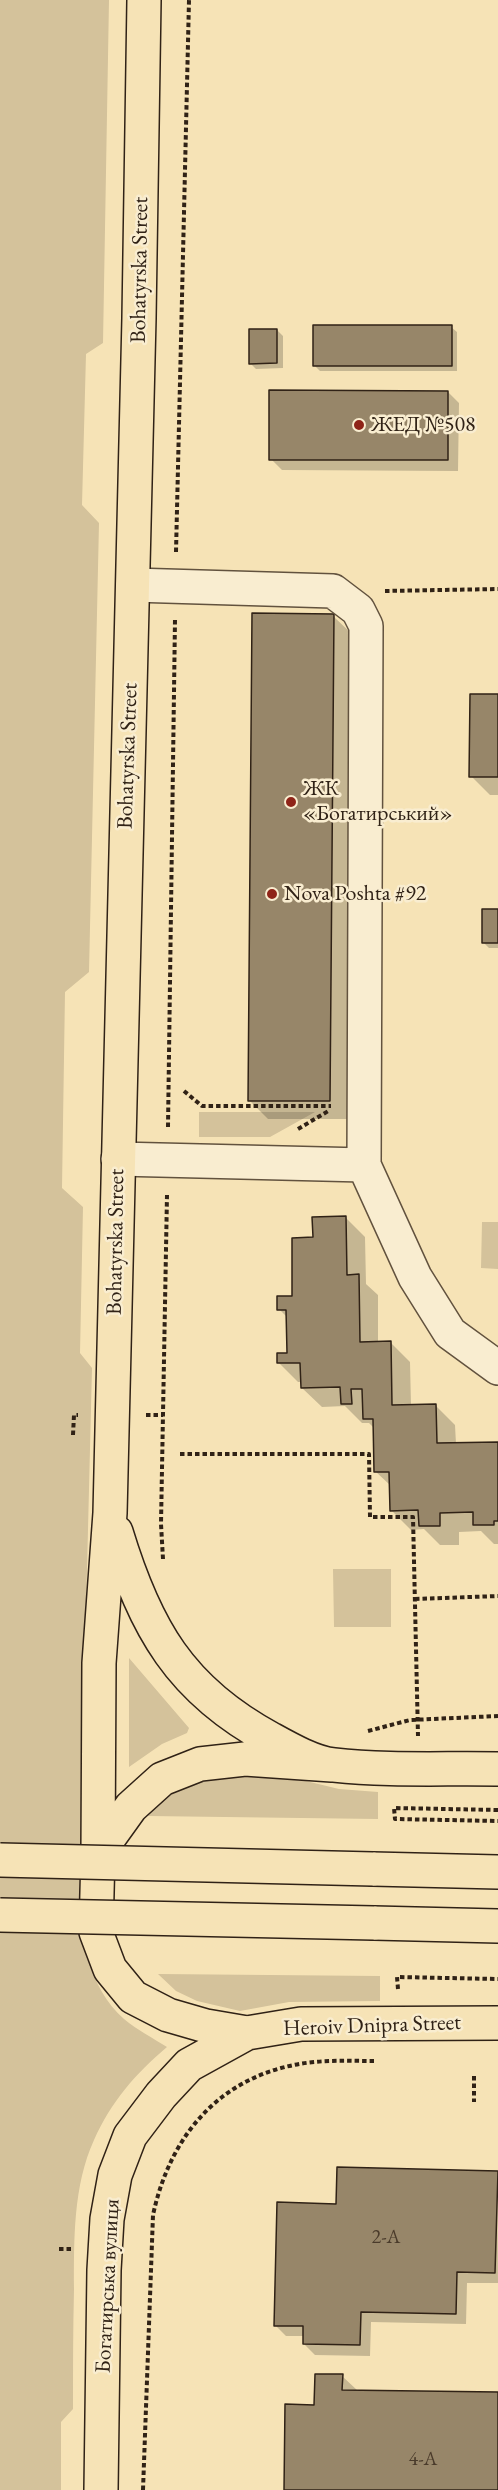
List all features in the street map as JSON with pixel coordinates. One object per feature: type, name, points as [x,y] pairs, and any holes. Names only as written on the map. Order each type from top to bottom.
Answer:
[{"type":"main road","name":"Bohatyrska Street","points":[[144,0],[133,585],[110,1513],[99,1662],[96,1932],[110,1969],[133,1997],[168,2016],[247,2033]]},
{"type":"main road","points":[[110,1513],[132,1584],[152,1628],[178,1665],[213,1700],[242,1723],[284,1746],[332,1765]]},
{"type":"main road","points":[[98,1853],[131,1807],[162,1779],[200,1764],[245,1759],[332,1765],[498,1769]]},
{"type":"main road","points":[[0,1860],[498,1872]]},
{"type":"main road","points":[[0,1915],[498,1926]]},
{"type":"main road","name":"Heroiv Dnipra Street","points":[[247,2033],[301,2024],[498,2023]]},
{"type":"main road","name":"Богатирська вулиця","points":[[101,2490],[104,2270],[107,2219],[115,2175],[130,2136],[161,2095],[189,2065],[247,2033]]},
{"type":"lane","points":[[133,585],[333,591],[358,610],[366,626],[364,1165],[415,1277],[450,1333],[498,1368]]},
{"type":"lane","points":[[118,1159],[364,1165]]},
{"type":"path","points":[[164,1563],[161,1524],[175,586],[189,0]]},
{"type":"path","points":[[333,591],[498,589]]},
{"type":"path","points":[[184,1091],[202,1106],[336,1106],[290,1134]]},
{"type":"path","points":[[180,1454],[369,1454],[370,1517],[413,1517],[418,1737]]},
{"type":"path","points":[[416,1599],[498,1596]]},
{"type":"path","points":[[356,1732],[417,1719],[498,1716]]},
{"type":"path","points":[[498,1810],[394,1808],[395,1819],[498,1821]]},
{"type":"path","points":[[409,1990],[397,1989],[397,1977],[498,1979]]},
{"type":"path","points":[[143,2490],[153,2215],[160,2182],[175,2149],[208,2108],[237,2087],[272,2070],[314,2062],[382,2061]]},
{"type":"path","points":[[474,2076],[474,2102]]},
{"type":"shaded area","points":[[0,0],[109,0],[103,343],[86,354],[82,505],[99,523],[89,972],[65,992],[62,1188],[83,1207],[80,1353],[92,1368],[79,1892],[85,1944],[94,1977],[102,1992],[124,2019],[167,2047],[135,2078],[108,2113],[94,2140],[82,2176],[75,2232],[73,2409],[61,2422],[61,2490],[0,2490]]},
{"type":"shaded area","points":[[199,1112],[315,1112],[270,1137],[199,1137]]},
{"type":"shaded area","points":[[482,1222],[498,1222],[498,1269],[481,1268]]},
{"type":"shaded area","points":[[333,1569],[391,1569],[391,1627],[334,1627]]},
{"type":"shaded area","points":[[129,1658],[189,1728],[187,1733],[162,1744],[129,1767]]},
{"type":"shaded area","points":[[215,1772],[281,1775],[339,1789],[378,1792],[378,1819],[148,1816],[162,1799],[177,1788]]},
{"type":"shaded area","points":[[158,1974],[380,1976],[380,2001],[289,2002],[240,2011],[197,2001],[176,1991]]},
{"type":"building","points":[[313,325],[452,325],[452,366],[313,366]]},
{"type":"building","points":[[249,329],[277,329],[277,363],[249,364]]},
{"type":"building","name":"ЖЕД №508","points":[[269,390],[448,391],[448,460],[269,460]]},
{"type":"building","name":"ЖК «Богатирський»","points":[[252,613],[334,614],[330,1101],[248,1101]]},
{"type":"building","points":[[470,694],[498,694],[498,777],[469,777]]},
{"type":"building","points":[[482,909],[498,909],[498,943],[482,943]]},
{"type":"building","points":[[346,1216],[347,1275],[359,1274],[360,1342],[391,1341],[392,1405],[436,1404],[437,1443],[498,1442],[498,1521],[494,1521],[494,1525],[473,1525],[473,1512],[440,1513],[440,1526],[419,1526],[418,1510],[390,1511],[389,1472],[374,1472],[373,1419],[363,1419],[362,1389],[351,1389],[352,1404],[341,1404],[340,1387],[301,1388],[300,1363],[277,1363],[277,1353],[287,1353],[286,1310],[277,1310],[277,1296],[292,1296],[292,1238],[313,1237],[312,1217]]},
{"type":"building","points":[[337,2167],[498,2171],[495,2273],[457,2272],[456,2314],[361,2312],[360,2345],[303,2344],[303,2326],[274,2326],[277,2202],[336,2204]]},
{"type":"building","points":[[315,2374],[343,2374],[342,2390],[498,2392],[498,2490],[284,2490],[285,2404],[314,2405]]},
{"type":"place","name":"ЖЕД №508","points":[[359,425]]},
{"type":"place","name":"ЖК «Богатирський»","points":[[291,802]]},
{"type":"place","name":"Nova Poshta #92","points":[[272,894]]}]
